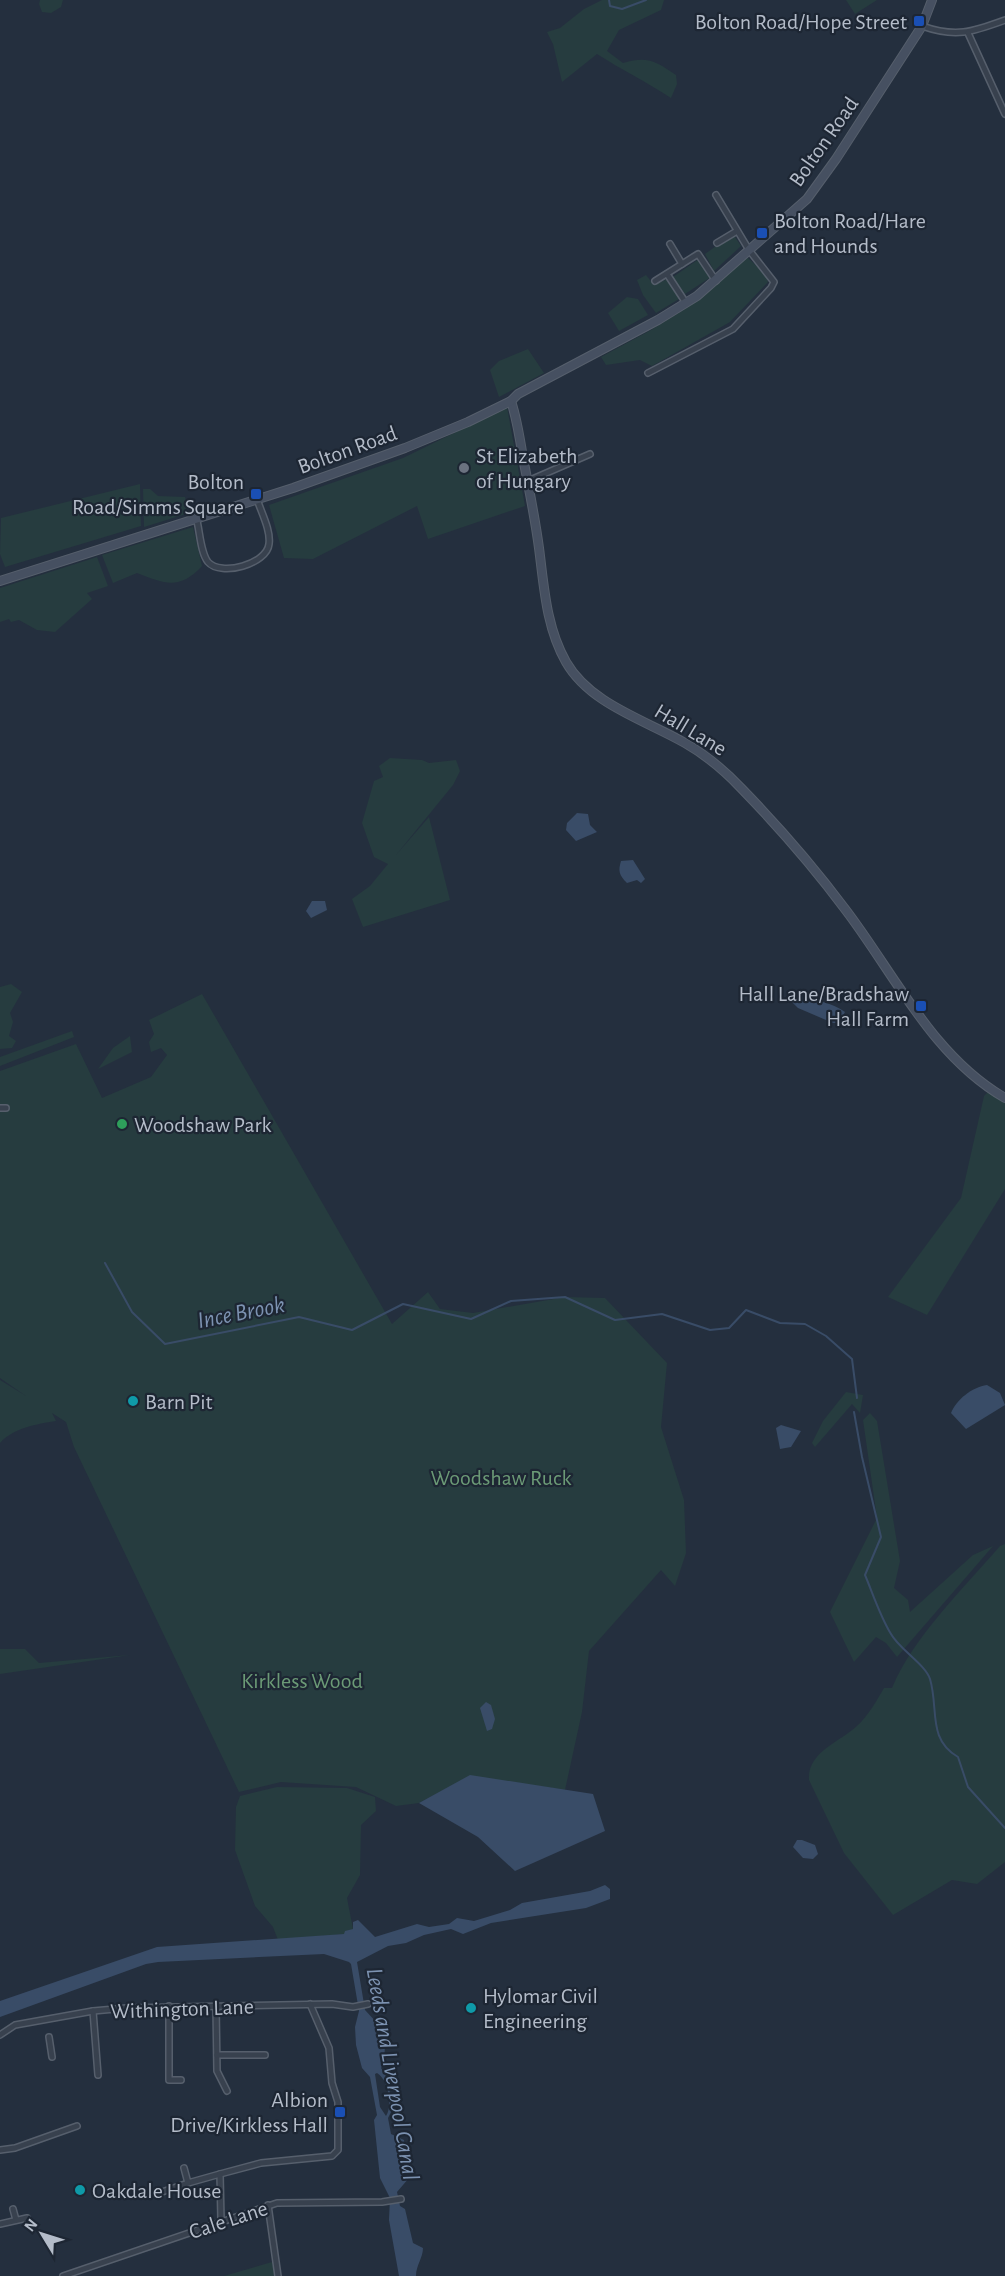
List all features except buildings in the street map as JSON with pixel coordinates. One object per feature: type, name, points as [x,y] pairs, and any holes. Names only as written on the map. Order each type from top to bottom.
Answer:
[{"type":"main road","name":"Bolton Road","points":[[0,581],[257,499],[405,448],[468,422],[511,400],[518,394],[686,303],[716,281],[807,199],[836,159],[922,26],[932,0]]},
{"type":"main road","name":"Hall Lane","points":[[511,400],[528,481],[552,630],[567,664],[578,677],[612,705],[684,742],[719,766],[787,837],[832,893],[933,1034],[974,1076],[1005,1098]]},
{"type":"street","points":[[922,26],[937,31],[968,33],[1005,20]]},
{"type":"street","points":[[968,33],[1005,114]]},
{"type":"street","points":[[648,373],[733,329],[774,282],[749,250],[716,195]]},
{"type":"street","points":[[717,243],[737,231]]},
{"type":"street","points":[[670,244],[682,264]]},
{"type":"street","points":[[655,281],[698,254],[716,281]]},
{"type":"street","points":[[667,274],[686,303]]},
{"type":"street","points":[[528,481],[591,454]]},
{"type":"street","points":[[196,517],[205,556],[213,566],[224,570],[258,561],[267,552],[269,535],[257,499]]},
{"type":"street","points":[[162,2192],[261,2163],[324,2158],[332,2156],[338,2150],[338,2102],[332,2083],[329,2048],[310,2004]]},
{"type":"street","name":"Withington Lane","points":[[0,2035],[15,2025],[93,2011],[169,2006],[332,2004],[353,2007],[368,2004]]},
{"type":"street","points":[[169,2006],[169,2080],[181,2080]]},
{"type":"street","points":[[216,2006],[218,2071],[227,2091]]},
{"type":"street","points":[[93,2011],[98,2075]]},
{"type":"street","points":[[49,2037],[52,2057]]},
{"type":"street","points":[[217,2055],[264,2055]]},
{"type":"street","points":[[0,2150],[15,2148],[77,2126]]},
{"type":"street","points":[[184,2168],[188,2183]]},
{"type":"street","points":[[220,2174],[221,2220]]},
{"type":"street","name":"Cale Lane","points":[[63,2276],[268,2205],[383,2202],[401,2199]]},
{"type":"street","points":[[268,2205],[278,2276]]},
{"type":"street","points":[[14,2209],[16,2220]]},
{"type":"street","points":[[0,2224],[27,2218]]},
{"type":"green space","points":[[40,0],[63,0],[61,7],[51,13],[42,12]]},
{"type":"green space","points":[[602,0],[664,0],[661,10],[619,30],[607,51],[623,63],[639,60],[651,61],[676,75],[677,84],[671,98],[597,54],[562,82],[553,44],[547,32],[560,28],[584,9]]},
{"type":"green space","points":[[846,0],[877,0],[855,14]]},
{"type":"green space","points":[[733,234],[741,246],[714,271],[705,254]]},
{"type":"green space","points":[[747,257],[766,275],[768,282],[730,322],[652,366],[640,360],[606,365],[601,357],[688,307]]},
{"type":"green space","points":[[699,259],[711,277],[685,294],[673,277]]},
{"type":"green space","points":[[646,275],[654,285],[667,279],[679,299],[656,313],[643,295],[637,280]]},
{"type":"green space","points":[[627,297],[638,299],[648,315],[619,331],[608,313]]},
{"type":"green space","points":[[528,349],[544,373],[499,397],[490,370],[499,361]]},
{"type":"green space","points":[[507,407],[525,506],[428,539],[417,506],[313,559],[284,558],[269,505],[403,458]]},
{"type":"green space","points":[[140,484],[141,526],[5,567],[0,554],[1,518]]},
{"type":"green space","points":[[143,489],[150,489],[158,496],[185,497],[189,513],[144,527]]},
{"type":"green space","points":[[193,527],[202,566],[194,574],[172,583],[137,573],[113,583],[102,555]]},
{"type":"green space","points":[[97,557],[108,586],[87,593],[92,599],[55,632],[37,630],[19,620],[11,622],[9,619],[0,622],[0,588]]},
{"type":"green space","points":[[390,758],[422,760],[429,763],[456,760],[460,771],[453,785],[396,855],[429,817],[450,900],[363,927],[352,899],[370,886],[388,864],[374,857],[362,823],[374,781],[383,777],[379,766]]},
{"type":"green space","points":[[11,984],[22,992],[10,1013],[13,1022],[9,1036],[16,1041],[12,1048],[0,1049],[0,987]]},
{"type":"green space","name":"Woodshaw Ruck","points":[[202,994],[392,1324],[428,1292],[440,1309],[473,1313],[565,1297],[605,1298],[667,1363],[661,1427],[684,1500],[686,1553],[675,1586],[661,1570],[589,1651],[582,1712],[565,1790],[470,1776],[419,1803],[396,1806],[356,1787],[281,1782],[239,1792],[74,1447],[66,1422],[52,1413],[56,1421],[18,1430],[0,1443],[0,1380],[26,1396],[0,1378],[0,1071],[76,1044],[102,1098],[151,1077],[167,1055],[161,1048],[151,1052],[149,1042],[154,1034],[149,1020]]},
{"type":"green space","points":[[72,1031],[74,1037],[0,1066],[0,1057]]},
{"type":"green space","points":[[130,1036],[132,1052],[98,1069],[113,1048]]},
{"type":"green space","points":[[988,1092],[1005,1102],[1005,1189],[927,1315],[888,1297],[961,1198],[984,1096]]},
{"type":"green space","points":[[846,1392],[863,1395],[860,1413],[852,1404],[815,1447],[812,1443],[823,1421]]},
{"type":"green space","points":[[870,1413],[877,1421],[900,1561],[894,1588],[908,1600],[910,1612],[973,1555],[993,1546],[897,1657],[886,1643],[876,1637],[854,1662],[830,1612],[877,1518],[863,1420]]},
{"type":"green space","points":[[1005,1544],[1005,1862],[977,1884],[952,1880],[893,1915],[844,1853],[809,1780],[810,1770],[813,1762],[826,1748],[861,1722],[884,1688],[892,1688],[901,1669],[926,1632],[1000,1546]]},
{"type":"green space","points":[[0,1649],[25,1649],[39,1663],[130,1655],[0,1674]]},
{"type":"green space","points":[[277,1787],[347,1788],[375,1797],[376,1811],[361,1825],[360,1875],[347,1898],[353,1929],[345,1934],[278,1940],[273,1927],[255,1906],[235,1850],[236,1807],[240,1796]]},
{"type":"green space","points":[[272,2262],[275,2276],[224,2276]]},
{"type":"water","points":[[577,813],[588,814],[590,825],[597,832],[576,841],[566,830],[567,823]]},
{"type":"water","points":[[633,860],[645,879],[641,883],[637,880],[627,883],[620,873],[621,861]]},
{"type":"water","points":[[312,901],[325,901],[327,910],[311,918],[306,911]]},
{"type":"water","points":[[799,995],[829,1004],[845,1012],[839,1023],[833,1023],[798,1008],[792,1002]]},
{"type":"water","points":[[987,1385],[1000,1393],[1005,1405],[966,1429],[951,1413],[965,1395],[976,1388]]},
{"type":"water","points":[[781,1425],[801,1431],[791,1447],[780,1449],[776,1428]]},
{"type":"water","points":[[486,1702],[491,1705],[495,1719],[492,1729],[487,1731],[480,1708]]},
{"type":"water","points":[[470,1775],[593,1794],[605,1831],[515,1871],[478,1837],[419,1803]]},
{"type":"water","points":[[797,1840],[815,1845],[818,1854],[813,1859],[803,1858],[793,1847]]},
{"type":"water","name":"Leeds and Liverpool Canal","points":[[605,1885],[610,1889],[610,1899],[586,1908],[491,1923],[463,1934],[451,1929],[424,1935],[406,1943],[388,1946],[357,1962],[365,2010],[383,2033],[384,2064],[381,2068],[387,2078],[393,2108],[388,2118],[391,2134],[404,2140],[409,2178],[397,2192],[400,2206],[405,2209],[413,2243],[423,2248],[416,2276],[399,2276],[389,2220],[390,2198],[380,2178],[374,2120],[377,2115],[370,2077],[362,2068],[356,2045],[355,2027],[359,2011],[349,1962],[324,1954],[158,1962],[146,1964],[0,2017],[0,2001],[157,1947],[344,1934],[345,1931],[353,1929],[353,1922],[358,1920],[375,1937],[417,1924],[429,1927],[449,1924],[457,1918],[474,1921],[510,1910],[522,1903],[590,1891]],"holes":[[[375,2074],[381,2076],[387,2086],[389,2099],[386,2116],[380,2107]]]},
{"type":"waterway","points":[[609,0],[610,6],[622,9],[646,0]]},
{"type":"waterway","name":"Ince Brook","points":[[105,1263],[132,1312],[165,1344],[299,1317],[352,1330],[403,1304],[471,1319],[511,1301],[565,1297],[615,1320],[662,1314],[710,1330],[729,1328],[746,1310],[780,1323],[805,1324],[826,1336],[852,1359],[857,1398]]},
{"type":"waterway","points":[[854,1412],[881,1537],[865,1575],[891,1634],[923,1668],[930,1679],[936,1722],[942,1741],[948,1750],[958,1757],[968,1787],[1005,1828]]},
{"type":"place","name":"Bolton Road/Hope Street","points":[[919,21]]},
{"type":"place","name":"Bolton Road/Hare and Hounds","points":[[762,233]]},
{"type":"place","name":"St Elizabeth of Hungary","points":[[464,468]]},
{"type":"place","name":"Bolton Road/Simms Square","points":[[256,494]]},
{"type":"place","name":"Hall Lane/Bradshaw Hall Farm","points":[[921,1006]]},
{"type":"place","name":"Woodshaw Park","points":[[122,1124]]},
{"type":"place","name":"Barn Pit","points":[[133,1401]]},
{"type":"place","name":"Hylomar Civil Engineering","points":[[471,2008]]},
{"type":"place","name":"Albion Drive/Kirkless Hall","points":[[340,2112]]},
{"type":"place","name":"Oakdale House","points":[[80,2190]]},
{"type":"park label","name":"Kirkless Wood","points":[[302,1680]]}]
